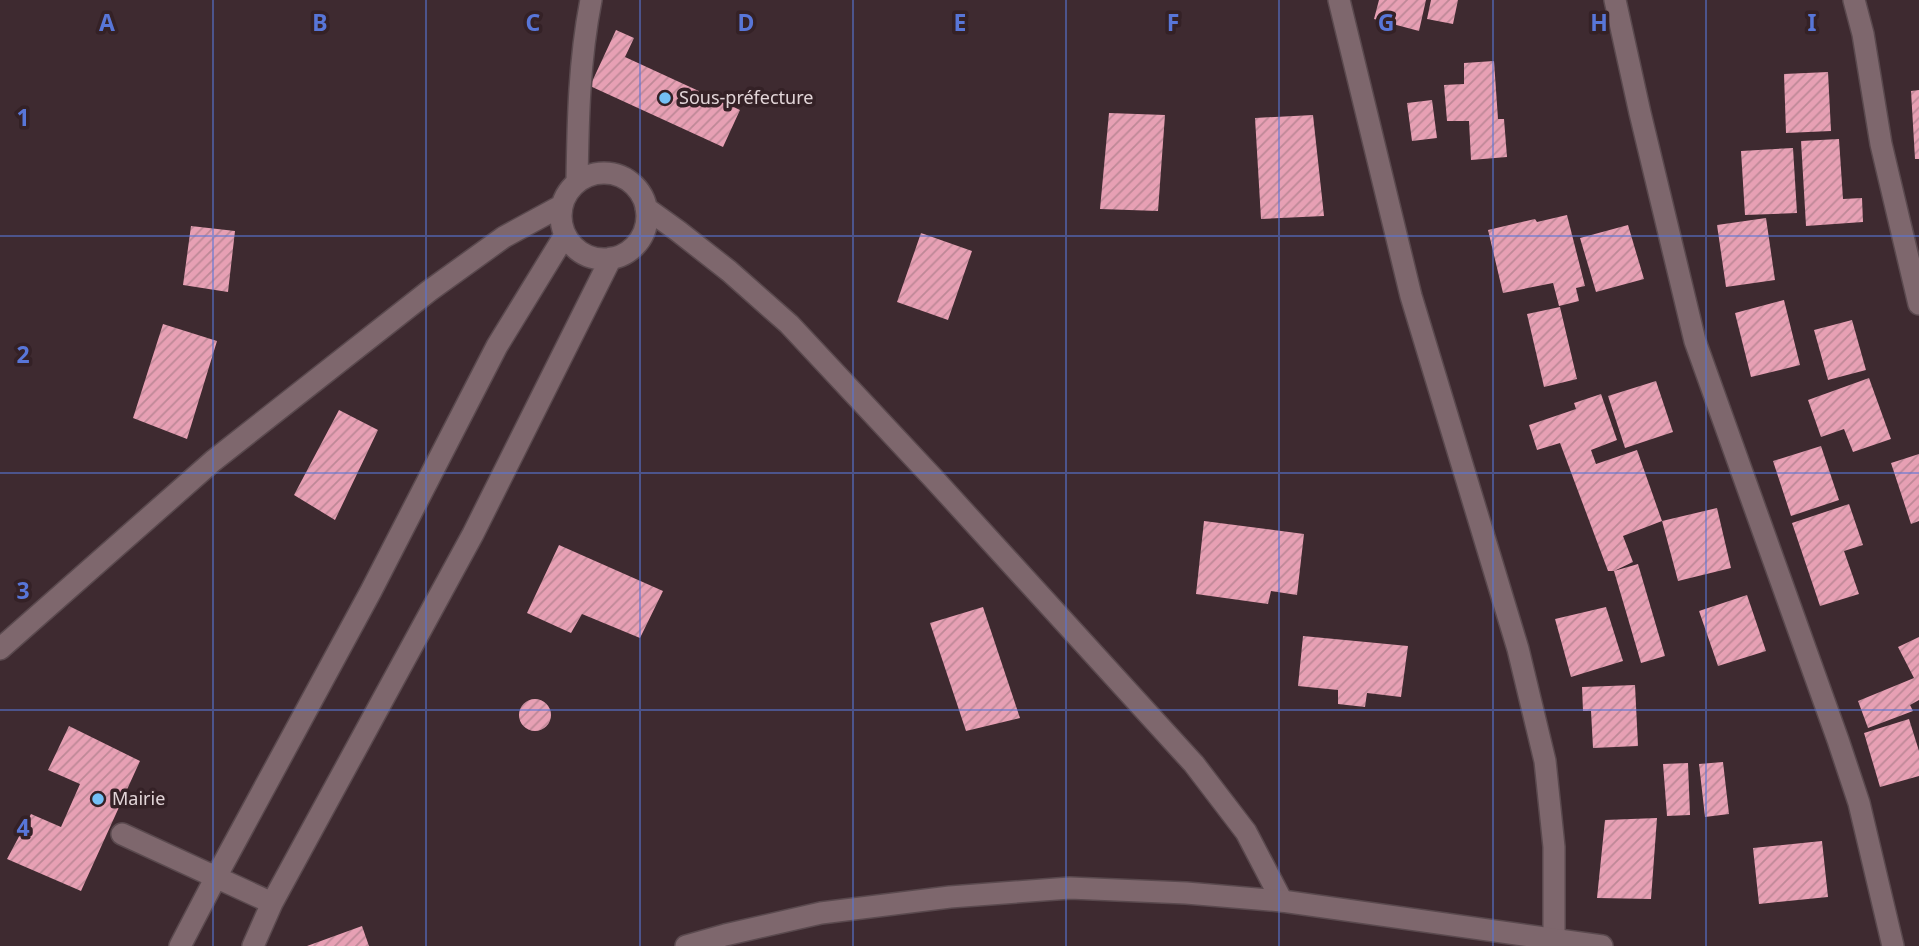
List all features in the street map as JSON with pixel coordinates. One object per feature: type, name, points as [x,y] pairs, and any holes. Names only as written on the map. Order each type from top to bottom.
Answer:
[{"type":"street","points":[[577,182],[579,91],[583,38],[590,0]]},
{"type":"street","points":[[1339,0],[1411,296],[1518,649],[1545,761],[1554,846],[1552,942]]},
{"type":"street","points":[[1615,0],[1695,341],[1859,803],[1893,946]]},
{"type":"street","points":[[1854,0],[1863,34],[1881,144],[1919,304]]},
{"type":"street","points":[[604,173],[619,176],[631,183],[641,194],[646,208],[646,222],[643,235],[635,246],[624,254],[597,258],[584,254],[573,246],[565,235],[561,206],[567,192],[577,182],[590,175],[604,173]]},
{"type":"street","points":[[0,649],[213,461],[429,291],[504,237],[561,206]]},
{"type":"street","points":[[646,208],[729,271],[789,324],[934,479],[1194,764],[1246,832],[1282,901]]},
{"type":"street","points":[[180,946],[371,591],[497,346],[565,235]]},
{"type":"street","points":[[253,946],[272,903],[473,534],[611,258]]},
{"type":"street","points":[[122,834],[272,903]]},
{"type":"street","points":[[686,946],[726,940],[821,912],[950,897],[1070,888],[1282,901],[1552,942],[1602,946]]},
{"type":"building","points":[[1379,0],[1426,0],[1419,31],[1374,19]]},
{"type":"building","points":[[1431,0],[1458,0],[1453,24],[1427,19]]},
{"type":"building","name":"Sous-préfecture","points":[[616,30],[634,38],[625,57],[740,110],[723,147],[590,86]]},
{"type":"building","points":[[1494,61],[1498,119],[1504,119],[1507,157],[1471,160],[1469,121],[1447,121],[1444,85],[1464,84],[1464,63]]},
{"type":"building","points":[[1828,72],[1831,131],[1786,133],[1784,74]]},
{"type":"building","points":[[1919,90],[1919,159],[1915,159],[1911,91]]},
{"type":"building","points":[[1432,100],[1437,138],[1412,141],[1407,103]]},
{"type":"building","points":[[1109,113],[1165,115],[1158,211],[1100,209]]},
{"type":"building","points":[[1313,115],[1324,216],[1261,219],[1255,118]]},
{"type":"building","points":[[1839,139],[1843,199],[1862,198],[1863,222],[1806,226],[1801,141]]},
{"type":"building","points":[[1793,148],[1797,213],[1745,215],[1741,151]]},
{"type":"building","points":[[1567,215],[1585,286],[1576,288],[1579,301],[1559,306],[1553,283],[1503,293],[1488,230]]},
{"type":"building","points":[[1766,218],[1775,280],[1726,287],[1717,225]]},
{"type":"building","points":[[1628,225],[1644,279],[1596,292],[1580,238]]},
{"type":"building","points":[[191,226],[235,231],[228,292],[183,285]]},
{"type":"building","points":[[921,233],[972,251],[948,320],[897,302]]},
{"type":"building","points":[[1784,300],[1800,365],[1751,377],[1735,313]]},
{"type":"building","points":[[1560,307],[1577,379],[1544,387],[1527,314]]},
{"type":"building","points":[[1852,320],[1866,370],[1828,380],[1814,330]]},
{"type":"building","points":[[163,324],[217,341],[187,439],[133,418]]},
{"type":"building","points":[[1869,378],[1891,439],[1853,452],[1844,429],[1821,437],[1808,400]]},
{"type":"building","points":[[1656,381],[1673,432],[1625,448],[1608,396]]},
{"type":"building","points":[[1601,394],[1617,440],[1591,450],[1596,464],[1637,450],[1662,521],[1623,536],[1633,562],[1614,571],[1608,571],[1560,443],[1537,450],[1529,425],[1576,409],[1574,403]]},
{"type":"building","points":[[339,410],[378,430],[335,520],[294,495]]},
{"type":"building","points":[[1821,446],[1839,500],[1791,516],[1773,461]]},
{"type":"building","points":[[1919,454],[1919,521],[1911,524],[1891,463]]},
{"type":"building","points":[[1849,504],[1863,545],[1844,551],[1859,594],[1820,606],[1792,523]]},
{"type":"building","points":[[1717,508],[1731,568],[1678,581],[1662,521]]},
{"type":"building","points":[[1204,521],[1304,534],[1297,595],[1271,591],[1268,604],[1196,594]]},
{"type":"building","points":[[559,545],[663,591],[640,638],[582,614],[571,633],[527,613]]},
{"type":"building","points":[[1638,564],[1665,656],[1641,663],[1614,571]]},
{"type":"building","points":[[1747,595],[1766,651],[1718,666],[1699,611]]},
{"type":"building","points":[[983,607],[1020,718],[966,731],[930,623]]},
{"type":"building","points":[[1606,607],[1623,661],[1571,677],[1555,619]]},
{"type":"building","points":[[1303,636],[1408,646],[1401,697],[1367,693],[1365,707],[1338,704],[1338,690],[1298,686]]},
{"type":"building","points":[[1919,637],[1919,700],[1910,705],[1913,711],[1868,728],[1858,701],[1914,678],[1898,647]]},
{"type":"building","points":[[1635,685],[1638,746],[1593,748],[1591,711],[1583,711],[1582,687]]},
{"type":"building","points":[[535,699],[546,704],[551,715],[546,726],[535,731],[524,726],[519,715],[524,704]]},
{"type":"building","points":[[1909,719],[1919,751],[1919,776],[1880,787],[1864,733]]},
{"type":"building","name":"Mairie","points":[[69,726],[140,761],[81,891],[7,859],[31,814],[61,827],[80,784],[48,770]]},
{"type":"building","points":[[1723,762],[1729,814],[1705,817],[1699,764]]},
{"type":"building","points":[[1688,763],[1690,815],[1667,816],[1663,764]]},
{"type":"building","points":[[1657,818],[1651,899],[1597,898],[1605,820]]},
{"type":"building","points":[[1822,841],[1828,897],[1759,904],[1753,848]]},
{"type":"building","points":[[362,926],[369,946],[307,946]]},
{"type":"place","name":"Sous-préfecture","points":[[665,98]]},
{"type":"place","name":"Mairie","points":[[98,799]]}]
